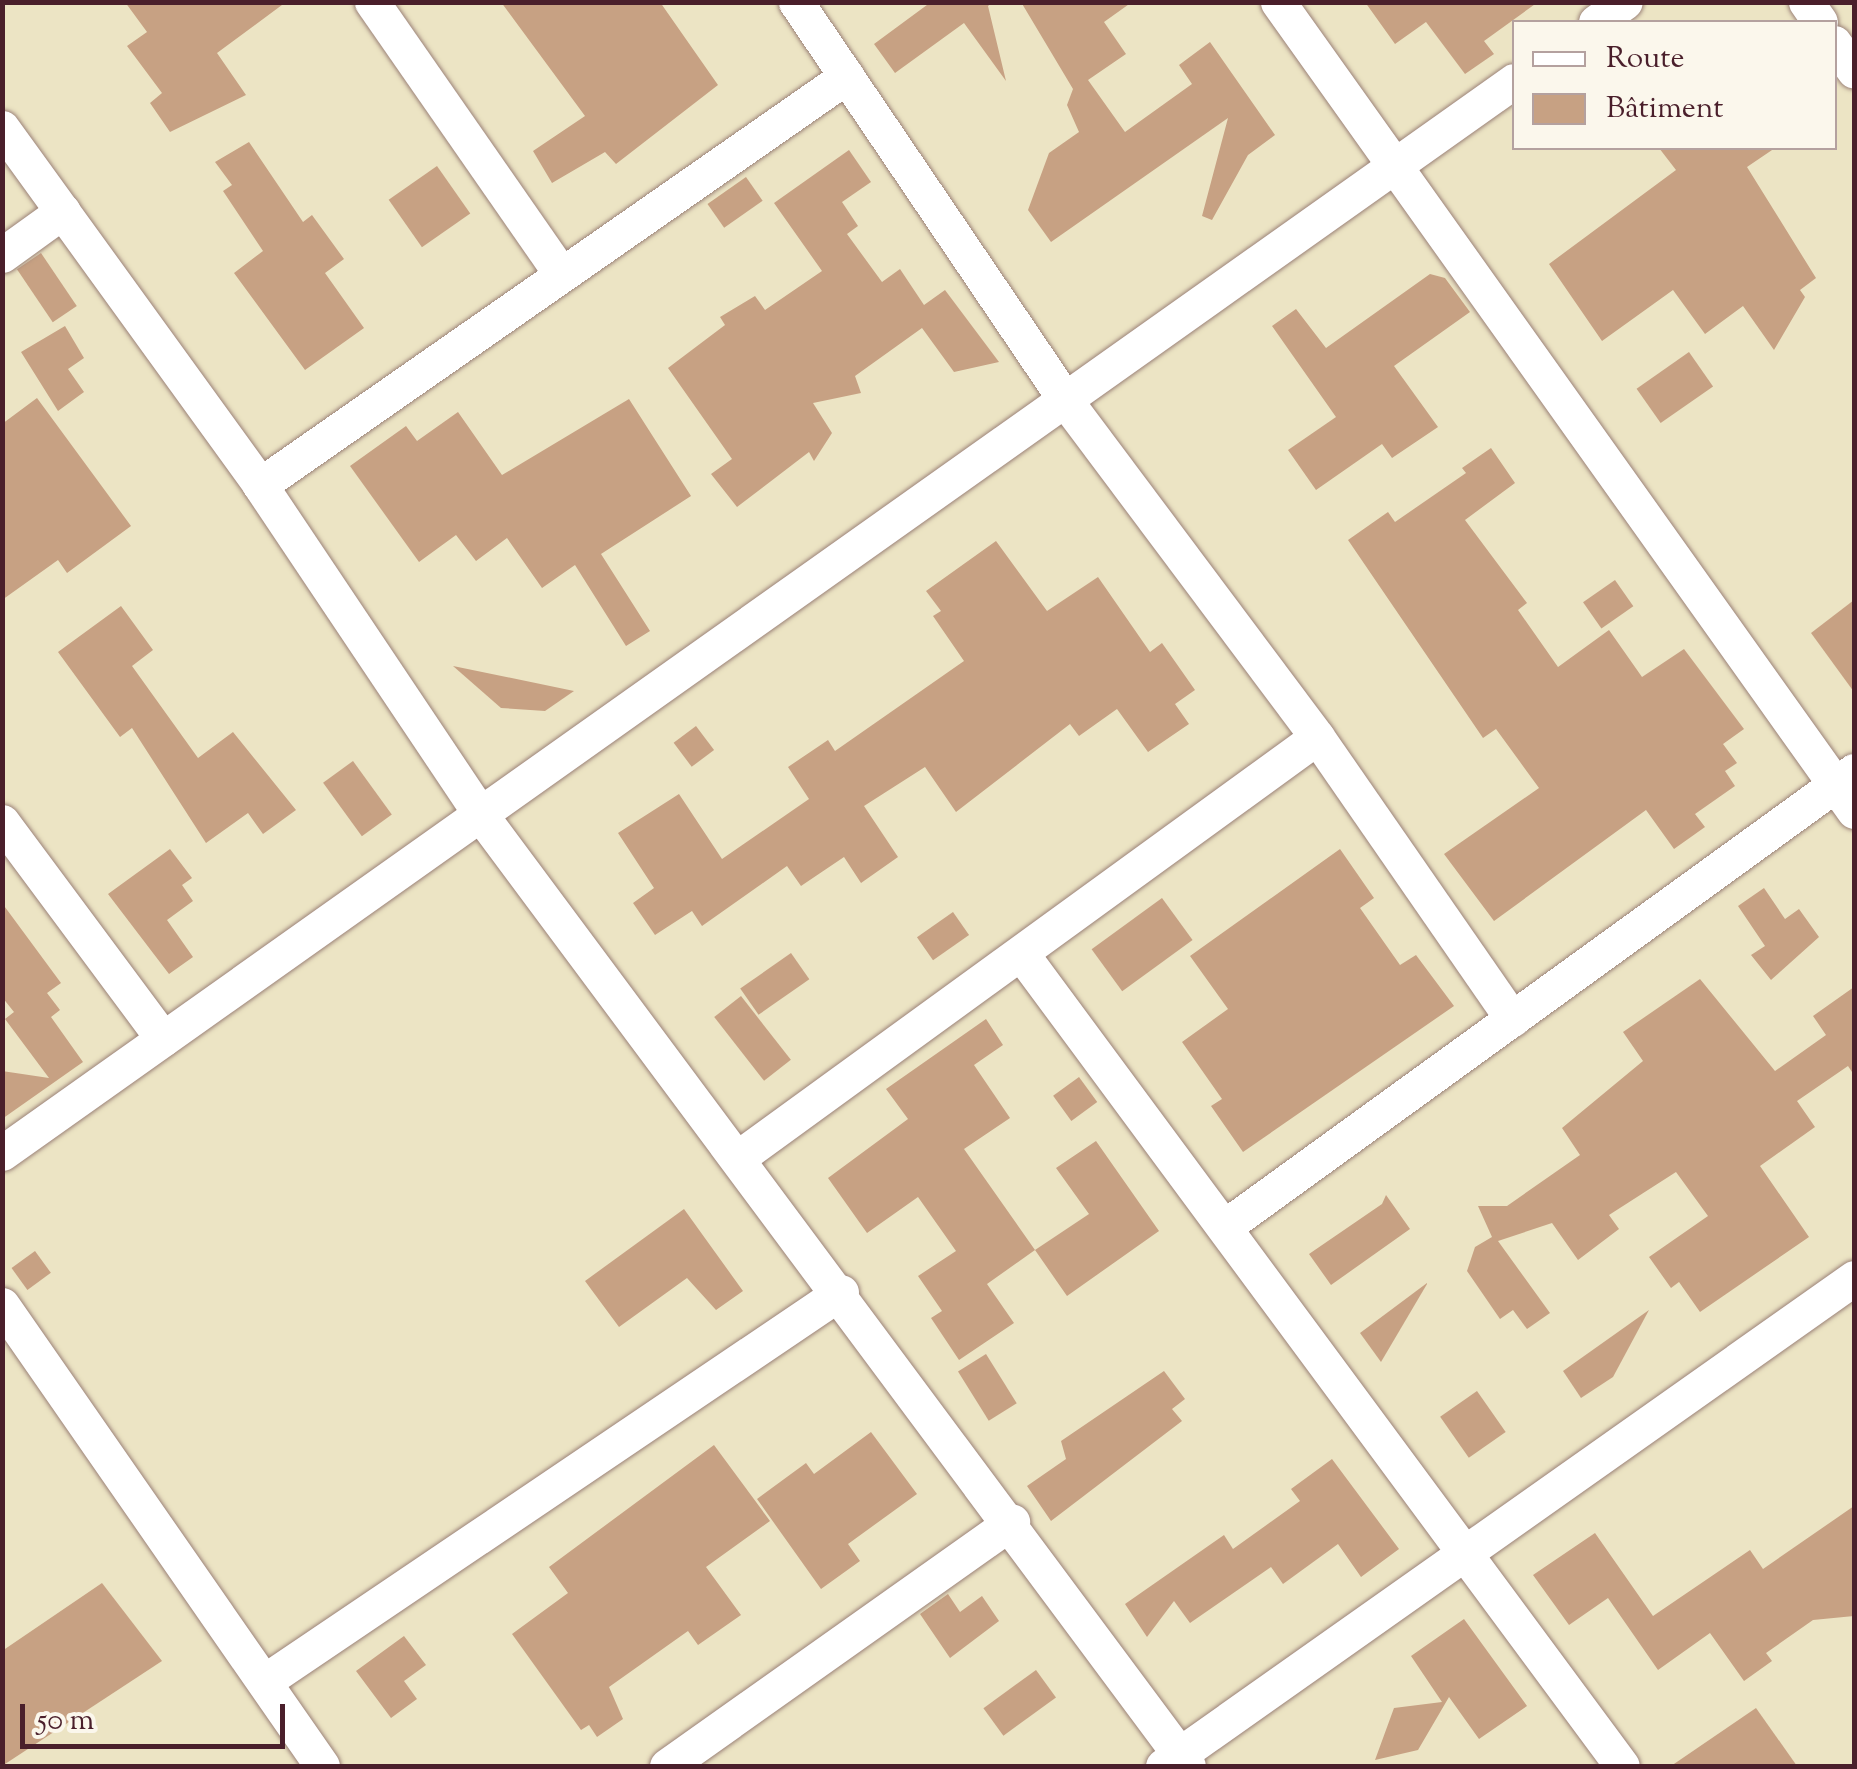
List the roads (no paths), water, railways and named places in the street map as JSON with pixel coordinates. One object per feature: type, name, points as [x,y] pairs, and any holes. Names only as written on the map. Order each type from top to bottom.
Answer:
[{"type":"street","points":[[372,2],[560,273]]},
{"type":"street","points":[[796,2],[1065,400],[1317,737],[1512,1019]]},
{"type":"street","points":[[1226,1225],[1512,1019],[1848,788],[1392,167],[1278,2]]},
{"type":"street","points":[[1599,20],[1624,2]]},
{"type":"street","points":[[1837,47],[1854,71]]},
{"type":"street","points":[[260,485],[847,76]]},
{"type":"street","points":[[2,1153],[1512,81]]},
{"type":"street","points":[[2,128],[260,485],[480,814],[1012,1522],[1177,1763],[1467,1550],[1854,1278]]},
{"type":"street","points":[[2,256],[64,211]]},
{"type":"street","points":[[739,1157],[1023,956],[1317,737]]},
{"type":"street","points":[[2,822],[163,1039]]},
{"type":"street","points":[[1023,956],[1467,1550],[1622,1766]]},
{"type":"street","points":[[265,1680],[840,1292]]},
{"type":"street","points":[[2,1305],[322,1766]]},
{"type":"street","points":[[667,1766],[1012,1522]]}]
